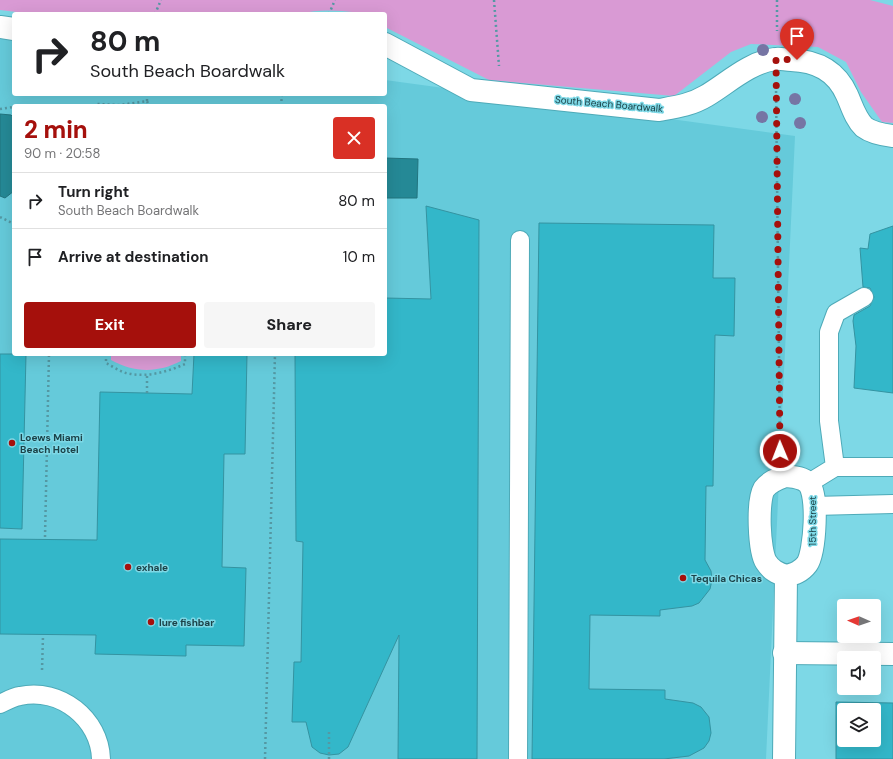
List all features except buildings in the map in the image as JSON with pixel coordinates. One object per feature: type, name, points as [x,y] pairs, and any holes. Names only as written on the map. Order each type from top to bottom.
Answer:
[{"type":"street","points":[[0,27],[12,29]]},
{"type":"street","name":"South Beach Boardwalk","points":[[387,45],[471,90],[659,110],[686,106],[706,96],[752,66],[776,59],[808,61],[822,66],[838,81],[846,93],[856,116],[865,127],[881,134],[893,136]]},
{"type":"street","name":"15th Street","points":[[785,476],[800,477],[809,483],[814,496],[814,506],[813,547],[807,564],[798,573],[786,576],[773,571],[765,561],[761,549],[761,499],[764,489],[773,481],[785,476]]},
{"type":"street","points":[[784,759],[786,576]]},
{"type":"street","points":[[784,653],[893,654]]},
{"type":"lane","points":[[518,759],[520,240]]},
{"type":"lane","points":[[835,467],[829,421],[829,332],[836,313],[864,297]]},
{"type":"lane","points":[[809,483],[835,467],[893,467]]},
{"type":"lane","points":[[814,506],[893,504]]},
{"type":"lane","points":[[0,704],[20,696],[42,695],[63,701],[81,713],[94,730],[101,750],[101,759]]},
{"type":"path","points":[[156,12],[162,0]]},
{"type":"path","points":[[330,12],[335,0]]},
{"type":"path","points":[[494,0],[496,46],[503,94]]},
{"type":"path","points":[[776,59],[780,451]]},
{"type":"path","points":[[147,96],[148,104]]},
{"type":"path","points":[[115,104],[147,101]]},
{"type":"path","points":[[0,109],[12,107]]},
{"type":"path","points":[[0,217],[12,223]]},
{"type":"path","points":[[45,537],[49,356]]},
{"type":"path","points":[[106,356],[106,363],[125,373],[147,374],[167,372],[185,364],[185,356]]},
{"type":"path","points":[[265,759],[275,356]]},
{"type":"path","points":[[146,393],[147,374]]},
{"type":"path","points":[[42,695],[43,636]]},
{"type":"path","points":[[329,730],[329,759]]},
{"type":"shaded area","points":[[0,0],[870,0],[893,6],[893,123],[882,122],[861,92],[846,62],[818,47],[751,44],[731,52],[674,96],[489,80],[387,28],[387,12],[352,12],[331,10],[310,12],[16,12],[0,10]]},
{"type":"shaded area","points":[[0,26],[12,28],[12,96],[387,96],[387,80],[795,136],[766,759],[0,759]]},
{"type":"shaded area","points":[[0,114],[12,116],[12,193],[5,198],[0,196]]},
{"type":"shaded area","points":[[387,158],[418,159],[417,198],[387,198]]},
{"type":"shaded area","points":[[111,356],[181,356],[181,361],[172,365],[164,368],[146,370],[128,367],[111,360]]},
{"type":"place","name":"Loews Miami Beach Hotel","points":[[12,443]]},
{"type":"place","name":"exhale","points":[[128,567]]},
{"type":"place","name":"Tequila Chicas","points":[[683,578]]},
{"type":"place","name":"lure fishbar","points":[[151,622]]},
{"type":"route","points":[[780,451],[776,59],[797,60]]}]
